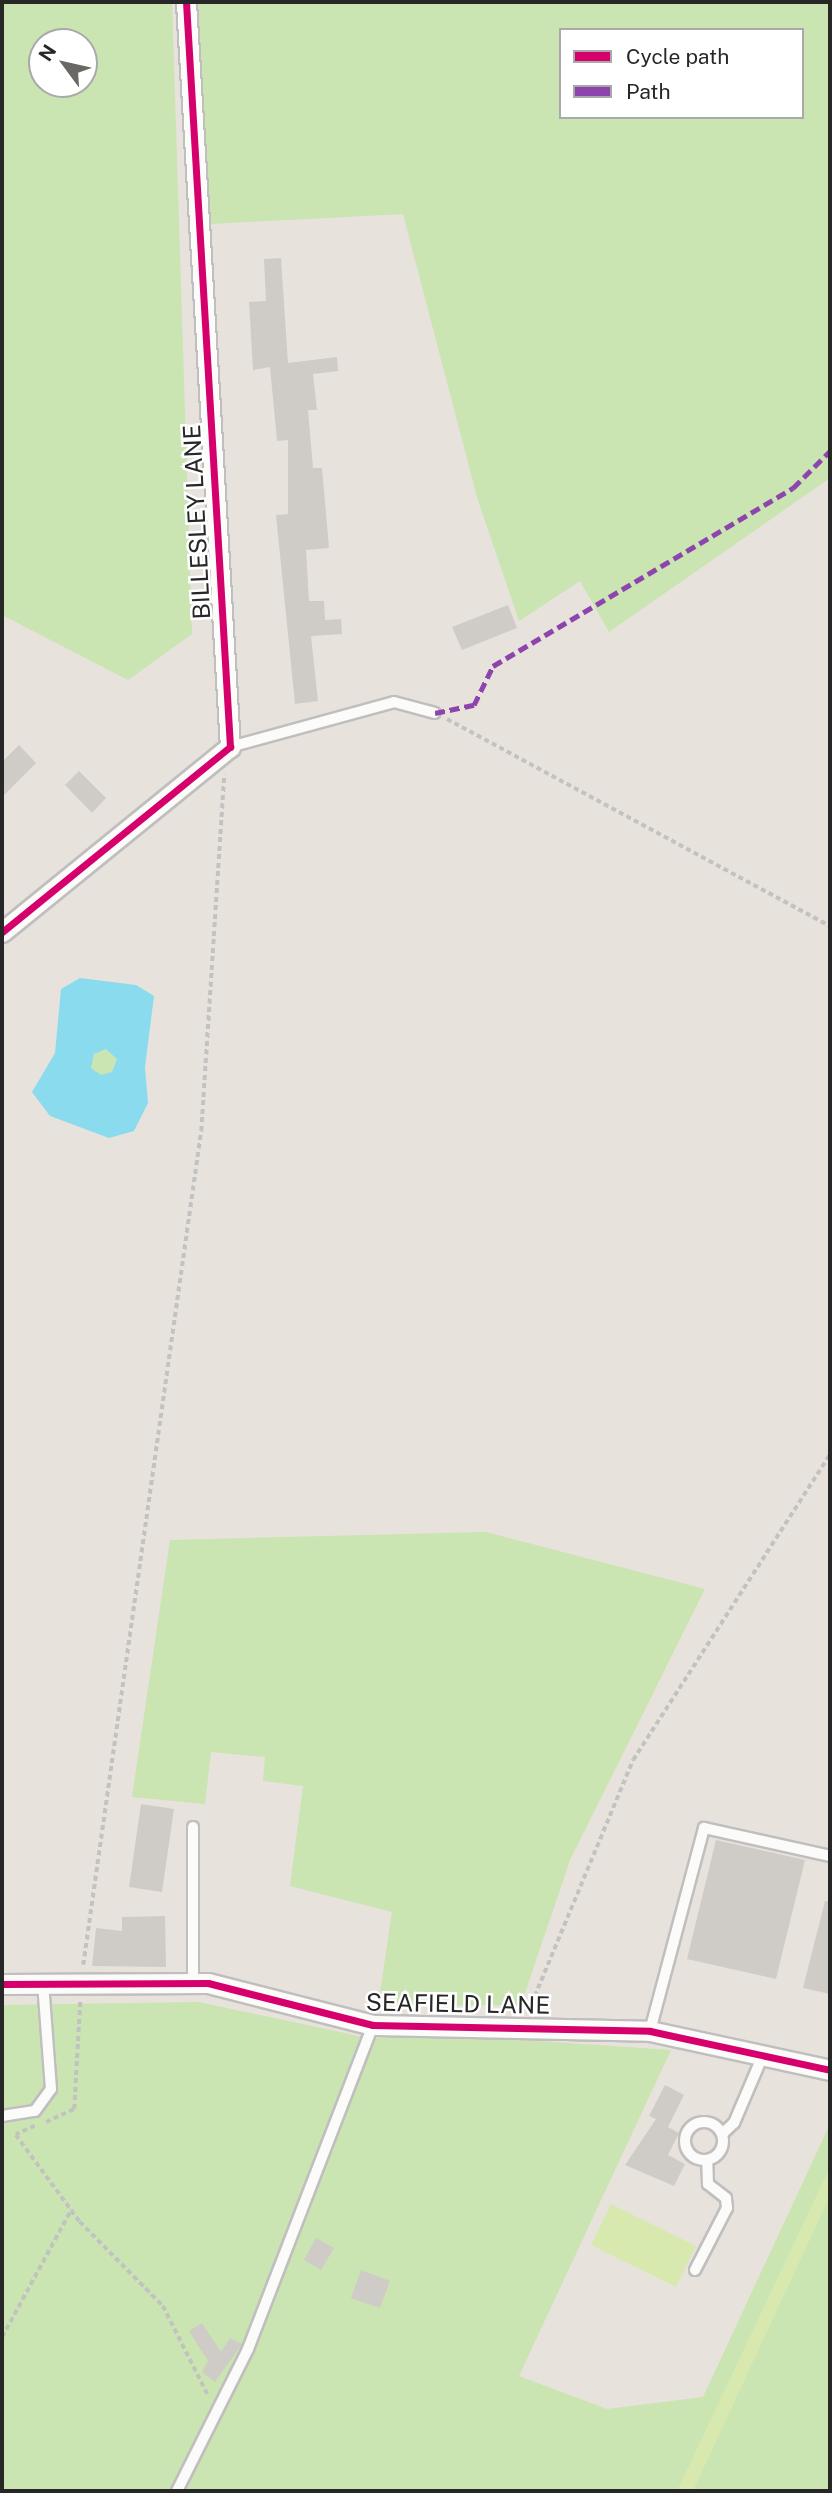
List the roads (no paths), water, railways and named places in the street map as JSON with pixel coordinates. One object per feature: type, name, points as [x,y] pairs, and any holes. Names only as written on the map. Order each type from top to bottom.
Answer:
[{"type":"street","name":"BILLESLEY LANE","points":[[186,2],[228,749]]},
{"type":"street","points":[[2,932],[228,749]]},
{"type":"street","name":"SEAFIELD LANE","points":[[2,1984],[81,1979],[193,1983],[373,2025],[524,2023],[650,2031],[830,2070]]},
{"type":"lane","points":[[228,749],[394,702],[435,713]]},
{"type":"lane","points":[[193,1827],[193,1983]]},
{"type":"lane","points":[[650,2031],[704,1828],[830,1856]]},
{"type":"lane","points":[[2,2116],[35,2111],[51,2089],[43,1982]]},
{"type":"lane","points":[[177,2491],[215,2409],[248,2349],[373,2025]]},
{"type":"lane","points":[[706,2160],[720,2152],[722,2134],[745,2102],[763,2054]]},
{"type":"lane","points":[[706,2160],[688,2151],[687,2132],[708,2122],[722,2134]]},
{"type":"lane","points":[[695,2270],[727,2208],[708,2184],[706,2160]]},
{"type":"water","points":[[80,978],[136,985],[154,996],[145,1067],[148,1103],[134,1131],[109,1138],[50,1116],[32,1092],[55,1053],[61,989]],"holes":[[[106,1049],[117,1059],[112,1072],[101,1075],[91,1068],[94,1054]]]}]
